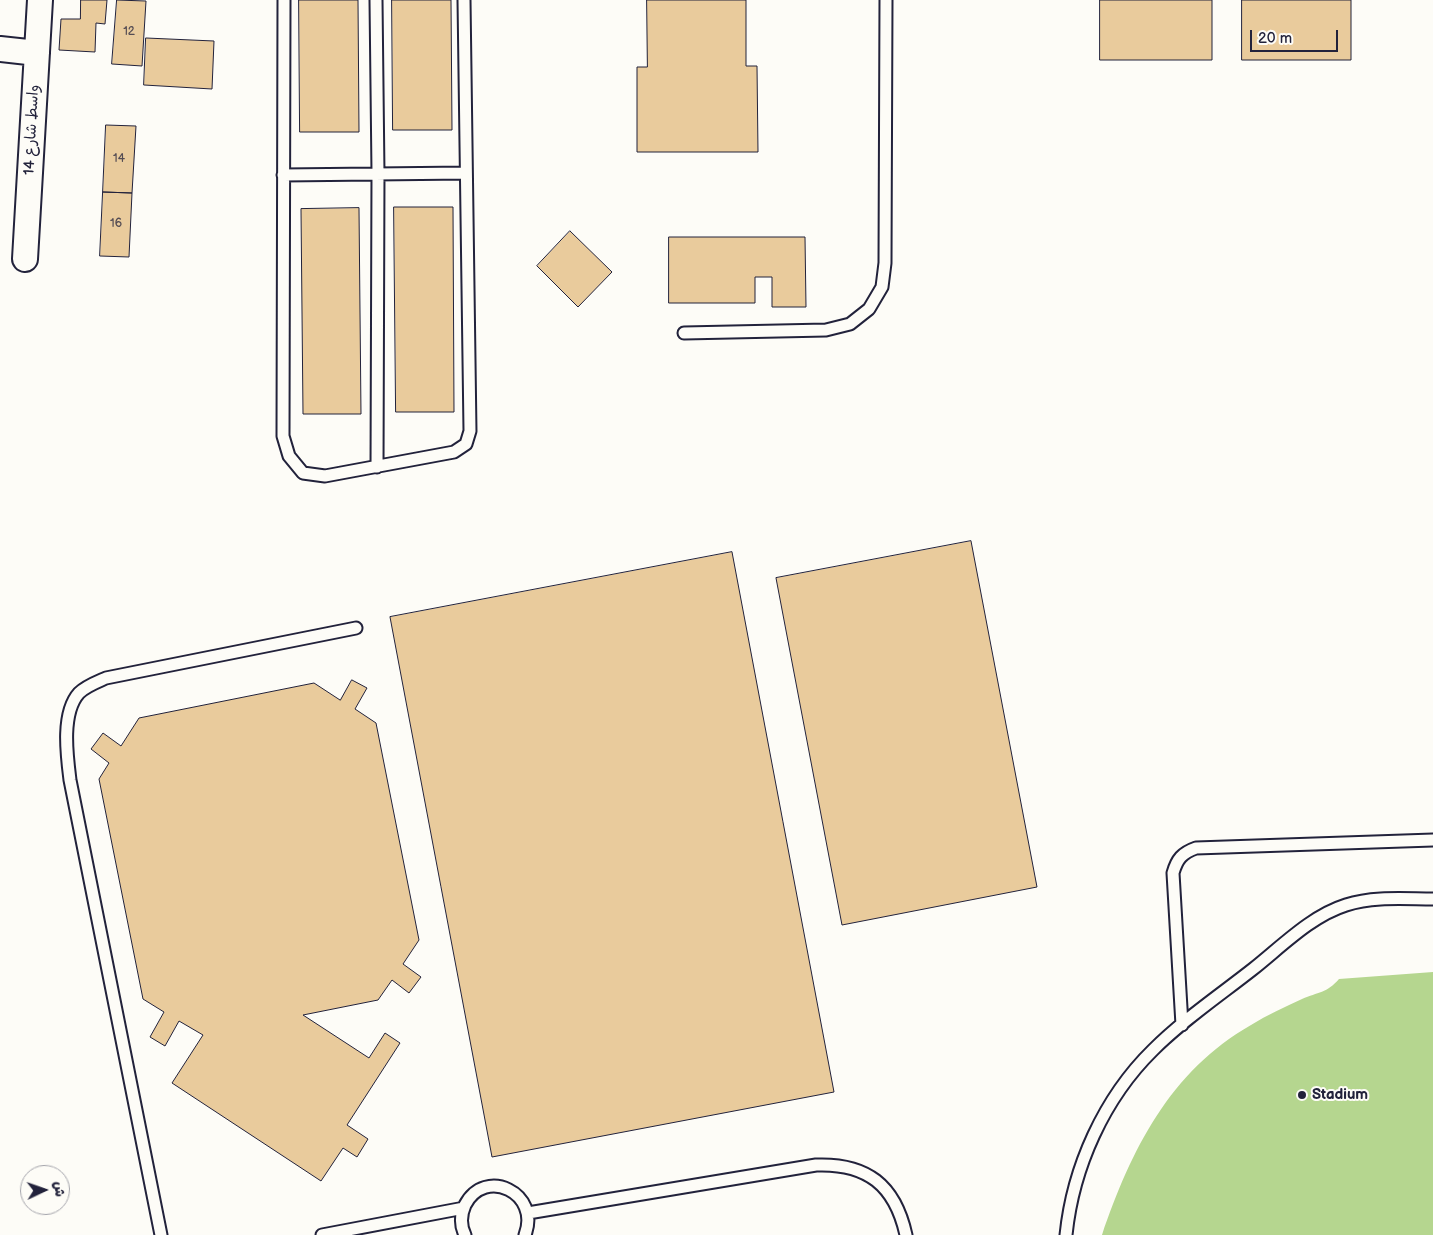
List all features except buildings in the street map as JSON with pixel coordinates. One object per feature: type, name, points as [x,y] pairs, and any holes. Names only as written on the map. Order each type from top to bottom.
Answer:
[{"type":"street","name":"واسط شارع 14","points":[[25,259],[40,0]]},
{"type":"street","points":[[0,49],[37,53]]},
{"type":"lane","points":[[284,0],[284,436],[289,456],[303,473],[325,476],[454,452],[466,444],[470,431],[464,0]]},
{"type":"lane","points":[[376,0],[378,173],[377,466]]},
{"type":"lane","points":[[684,333],[826,330],[850,324],[869,309],[882,287],[885,262],[886,0]]},
{"type":"lane","points":[[283,175],[466,173]]},
{"type":"lane","points":[[161,1235],[70,780],[67,735],[72,704],[80,693],[94,683],[106,678],[356,628]]},
{"type":"lane","points":[[1182,1025],[1173,882],[1173,873],[1180,857],[1196,848],[1433,840]]},
{"type":"lane","points":[[1066,1235],[1075,1187],[1084,1156],[1113,1100],[1153,1050],[1306,927],[1332,911],[1347,905],[1378,900],[1433,899]]},
{"type":"lane","points":[[528,1213],[816,1164],[832,1164],[852,1167],[865,1172],[885,1189],[898,1212],[906,1235]]},
{"type":"lane","points":[[465,1235],[462,1224],[464,1208],[472,1195],[486,1187],[494,1186],[516,1194],[526,1206],[529,1221],[526,1235]]},
{"type":"lane","points":[[322,1235],[464,1208]]},
{"type":"green space","name":"Stadium","points":[[1433,972],[1433,1235],[1102,1235],[1126,1173],[1157,1115],[1176,1089],[1198,1065],[1223,1044],[1270,1014],[1326,990],[1339,979]]},
{"type":"place","name":"Stadium","points":[[1302,1095]]}]
